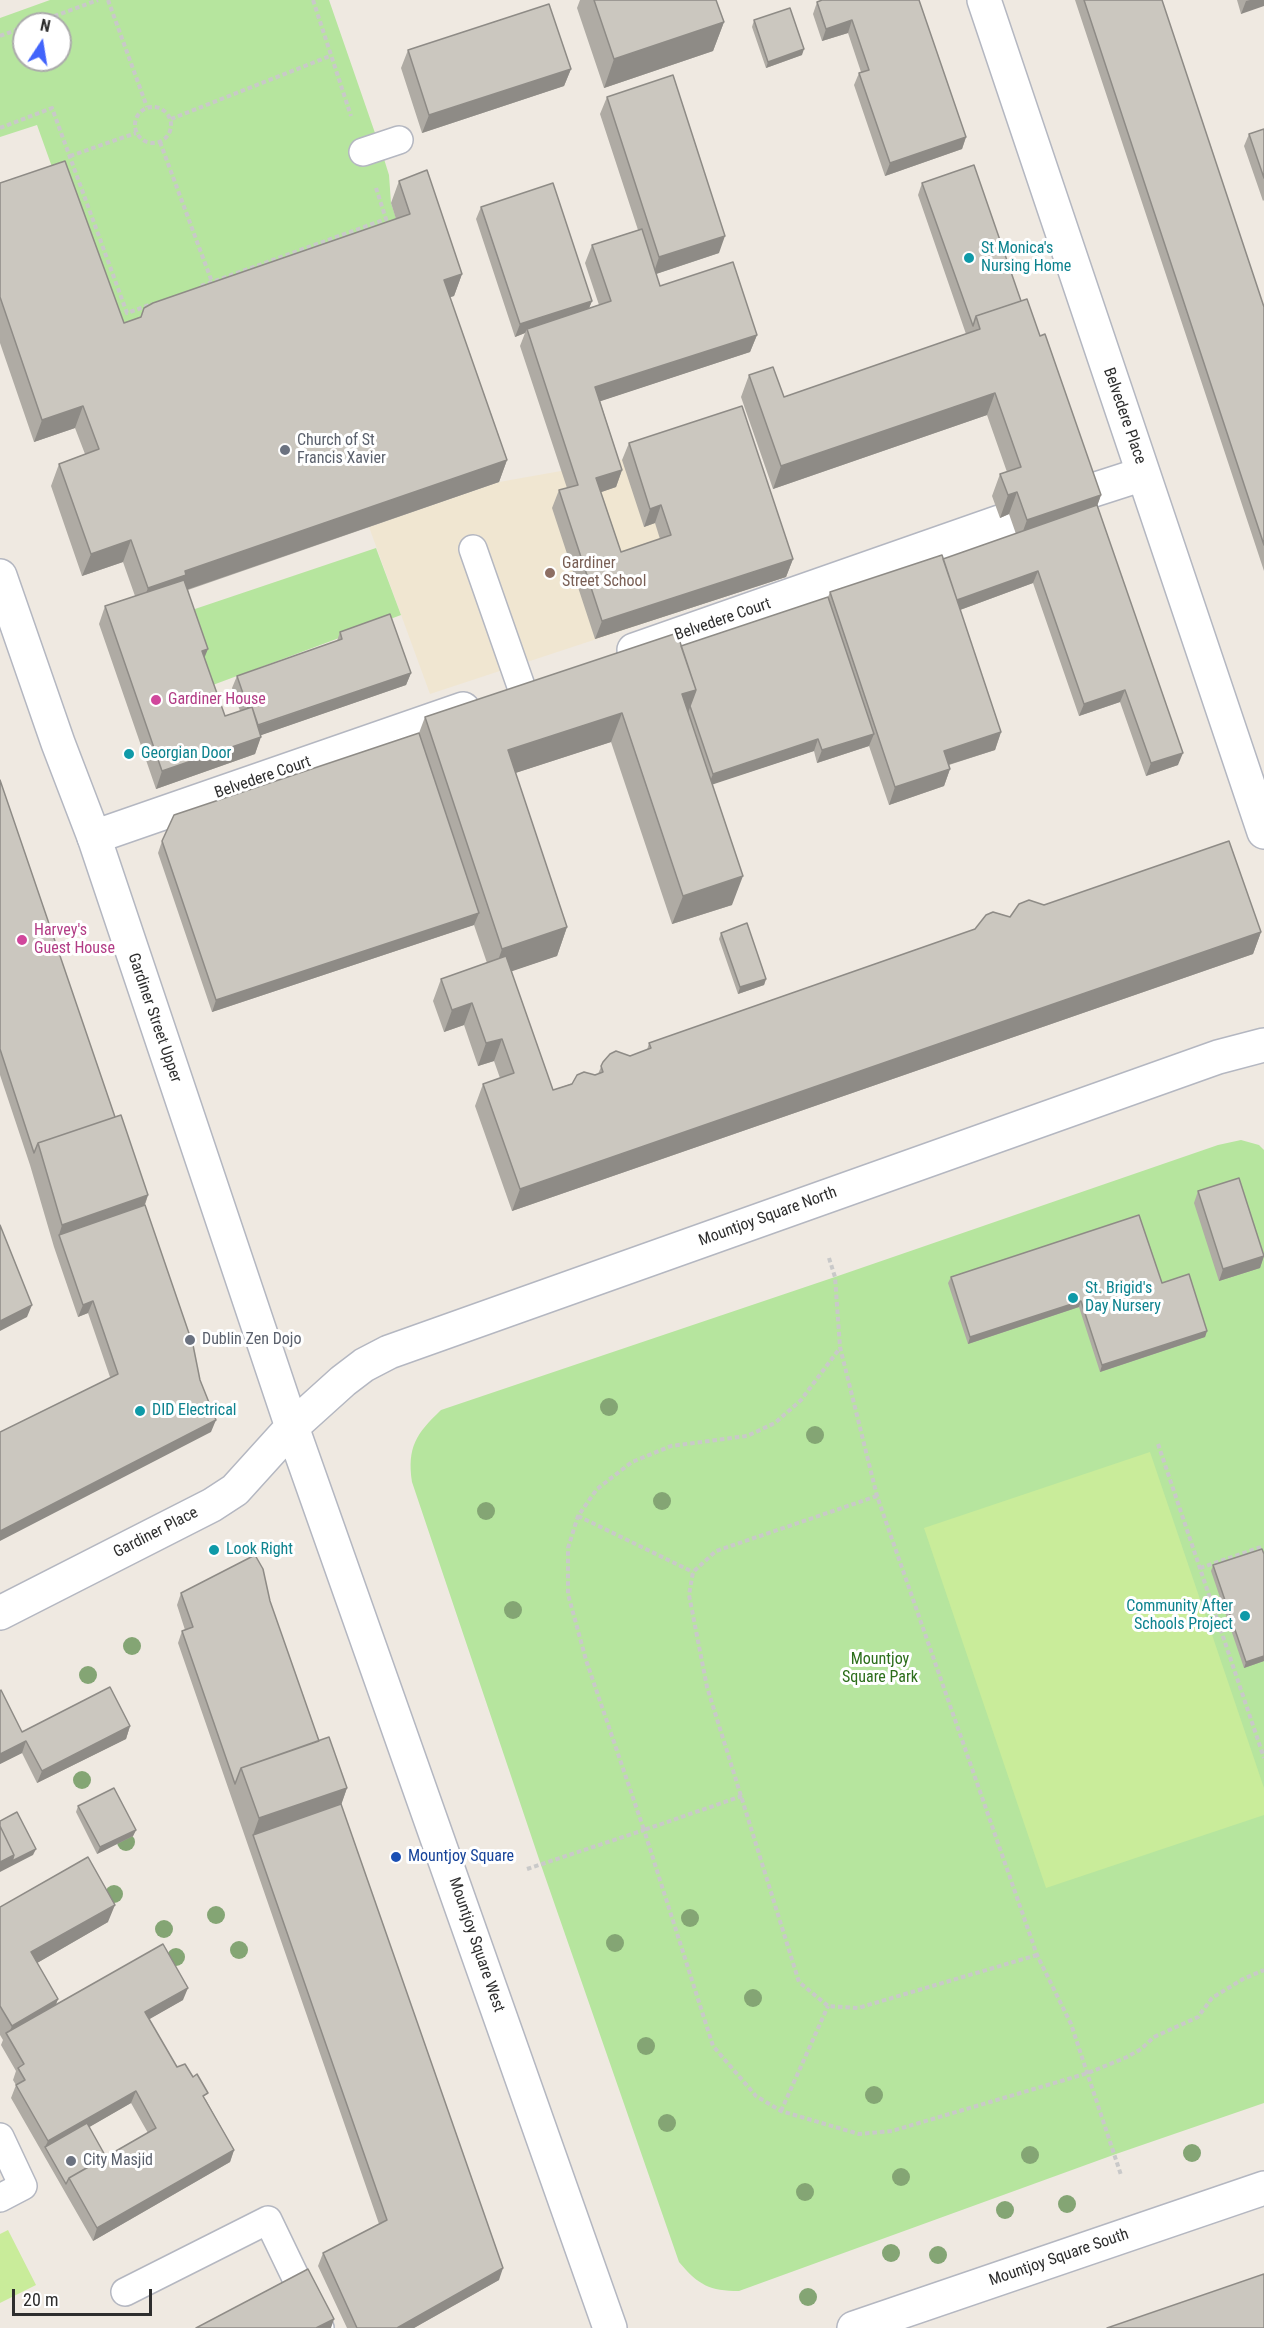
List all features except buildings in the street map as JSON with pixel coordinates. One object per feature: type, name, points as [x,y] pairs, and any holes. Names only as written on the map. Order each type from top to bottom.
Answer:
[{"type":"street","name":"Belvedere Place","points":[[984,0],[1264,832]]},
{"type":"street","points":[[1084,493],[1143,474]]},
{"type":"street","name":"Belvedere Court","points":[[610,658],[1011,518]]},
{"type":"street","name":"Gardiner Street Upper","points":[[0,576],[58,743],[94,837],[292,1427]]},
{"type":"street","name":"Belvedere Court","points":[[94,837],[555,677]]},
{"type":"street","name":"Mountjoy Square North","points":[[292,1427],[364,1365],[389,1352],[1218,1057],[1264,1045]]},
{"type":"street","name":"Gardiner Place","points":[[0,1613],[212,1505],[235,1490],[292,1427]]},
{"type":"street","name":"Mountjoy Square West","points":[[292,1427],[605,2326]]},
{"type":"street","name":"Mountjoy Square South","points":[[854,2328],[1264,2188]]},
{"type":"lane","points":[[363,152],[399,140]]},
{"type":"lane","points":[[473,549],[522,689]]},
{"type":"lane","points":[[0,2137],[12,2192]]},
{"type":"lane","points":[[125,2292],[268,2220],[320,2328]]},
{"type":"path","points":[[66,12],[98,0]]},
{"type":"path","points":[[108,0],[147,107]]},
{"type":"path","points":[[190,290],[386,219],[313,0]]},
{"type":"path","points":[[171,120],[330,56]]},
{"type":"path","points":[[147,107],[158,107],[164,110],[171,120],[171,130],[160,142],[148,143],[136,133],[135,121],[147,107]]},
{"type":"path","points":[[0,128],[52,108],[127,313],[159,302]]},
{"type":"path","points":[[70,156],[136,133]]},
{"type":"path","points":[[160,142],[212,282]]},
{"type":"path","points":[[829,1258],[835,1277],[840,1347],[877,1496],[1037,1955],[1071,2024],[1121,2175]]},
{"type":"path","points":[[840,1347],[801,1400],[775,1423],[747,1436],[671,1446],[632,1462],[597,1489],[578,1516],[568,1548],[568,1593],[586,1660],[644,1830],[713,2046],[756,2096],[781,2111],[859,2134],[892,2131],[1088,2073],[1127,2057],[1142,2049],[1154,2037],[1198,2016],[1212,1998],[1243,1979],[1264,1970]]},
{"type":"path","points":[[1158,1444],[1264,1758]]},
{"type":"path","points":[[877,1496],[716,1551],[693,1572],[689,1595],[706,1687],[799,1982],[828,2006],[858,2008],[1037,1955]]},
{"type":"path","points":[[578,1516],[693,1572]]},
{"type":"path","points":[[1200,1568],[1264,1546]]},
{"type":"path","points":[[527,1869],[742,1796]]},
{"type":"path","points":[[781,2111],[828,2006]]},
{"type":"shaded area","name":"Gardiner Street School","points":[[673,444],[724,597],[430,694],[369,527],[499,482],[561,471],[606,457],[622,460]]},
{"type":"green space","points":[[50,0],[329,0],[389,175],[391,203],[402,236],[116,346],[37,125],[0,137],[0,18],[12,14],[12,72],[72,72],[72,12],[17,12]]},
{"type":"green space","points":[[376,548],[401,615],[202,689],[183,613]]},
{"type":"green space","name":"Mountjoy Square Park","points":[[1241,1140],[1259,1145],[1264,1150],[1264,2103],[1116,2154],[739,2291],[720,2290],[705,2285],[692,2276],[679,2262],[541,1865],[412,1482],[411,1459],[415,1442],[425,1426],[441,1410],[1218,1145]]},
{"type":"green space","points":[[1150,1452],[1264,1788],[1264,1815],[1046,1888],[924,1528]]},
{"type":"green space","points":[[8,2230],[36,2285],[0,2303],[0,2234]]},
{"type":"place","name":"St Monica's Nursing Home","points":[[969,258]]},
{"type":"place","name":"Church of St Francis Xavier","points":[[285,450]]},
{"type":"place","name":"Gardiner Street School","points":[[550,573]]},
{"type":"place","name":"Gardiner House","points":[[156,700]]},
{"type":"place","name":"Georgian Door","points":[[129,754]]},
{"type":"place","name":"Harvey's Guest House","points":[[22,940]]},
{"type":"place","name":"St. Brigid's Day Nursery","points":[[1073,1298]]},
{"type":"place","name":"Dublin Zen Dojo","points":[[190,1340]]},
{"type":"place","name":"DID Electrical","points":[[140,1411]]},
{"type":"place","name":"Look Right","points":[[214,1550]]},
{"type":"place","name":"Community After Schools Project","points":[[1245,1616]]},
{"type":"place","name":"Mountjoy Square","points":[[396,1857]]},
{"type":"place","name":"City Masjid","points":[[71,2161]]}]
